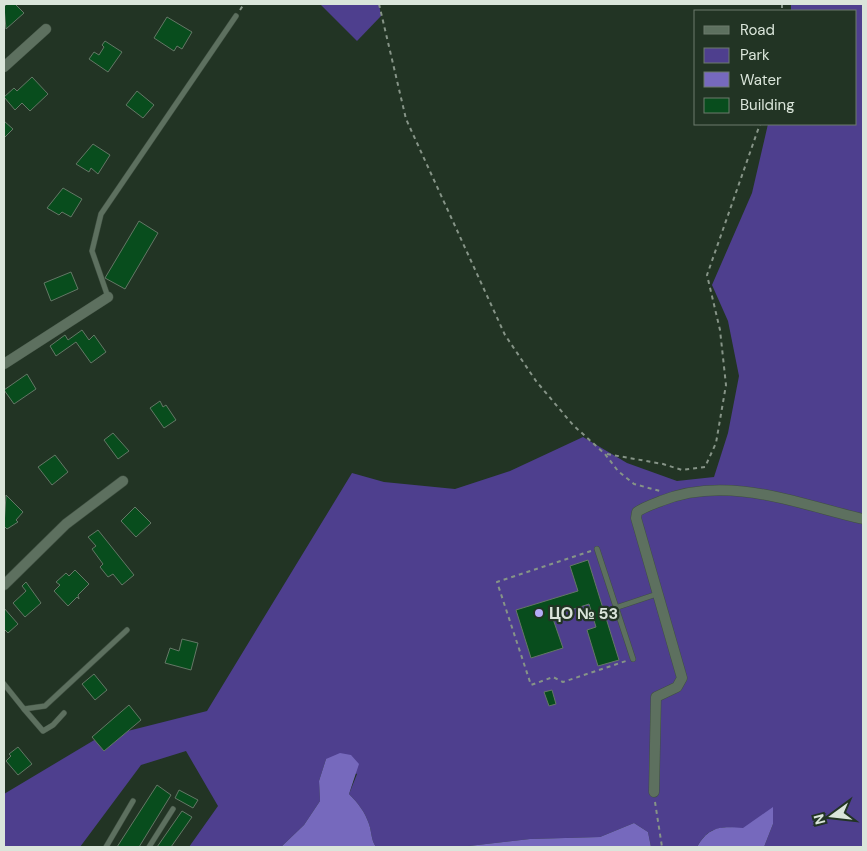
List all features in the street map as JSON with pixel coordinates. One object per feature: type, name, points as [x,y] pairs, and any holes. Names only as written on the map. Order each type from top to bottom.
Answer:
[{"type":"street","points":[[4,67],[46,29]]},
{"type":"street","points":[[4,364],[108,297]]},
{"type":"street","points":[[4,585],[66,524],[123,481]]},
{"type":"street","points":[[654,792],[656,697],[677,687],[682,678],[636,515],[642,508],[670,497],[704,490],[738,490],[863,520]]},
{"type":"lane","points":[[108,297],[92,251],[101,214],[236,16]]},
{"type":"lane","points":[[597,549],[633,659]]},
{"type":"lane","points":[[615,608],[657,594]]},
{"type":"lane","points":[[24,709],[45,706],[127,630]]},
{"type":"lane","points":[[4,684],[42,731],[49,729],[64,713]]},
{"type":"lane","points":[[106,847],[134,801]]},
{"type":"lane","points":[[149,847],[173,809]]},
{"type":"path","points":[[379,4],[406,119],[501,326],[548,397],[573,425],[605,454],[618,471],[634,484],[647,489],[667,492]]},
{"type":"path","points":[[605,454],[663,464],[682,470],[705,468],[716,443],[726,385],[720,330],[707,275],[760,125]]},
{"type":"path","points":[[597,549],[497,582],[531,685],[552,677],[563,682],[633,659]]},
{"type":"path","points":[[654,792],[662,847]]},
{"type":"green space","points":[[320,4],[379,4],[381,16],[357,41]]},
{"type":"green space","points":[[791,4],[863,4],[863,847],[764,847],[773,824],[773,808],[743,829],[722,828],[711,831],[697,847],[651,847],[648,832],[634,823],[600,837],[530,839],[460,847],[376,847],[365,816],[349,794],[357,774],[326,759],[319,781],[320,801],[304,825],[281,847],[189,847],[218,806],[186,751],[141,765],[80,847],[4,847],[4,794],[96,739],[207,711],[352,473],[384,482],[455,489],[510,471],[583,437],[627,463],[677,481],[714,477],[728,433],[739,376],[728,321],[712,285],[752,193],[768,125],[857,125],[857,10],[791,10]]},
{"type":"water","points":[[340,753],[351,755],[359,764],[349,794],[365,816],[376,847],[281,847],[304,825],[320,801],[319,781],[326,759]]},
{"type":"water","points":[[773,807],[773,824],[764,847],[697,847],[711,831],[728,827],[743,828]]},
{"type":"water","points":[[634,823],[648,832],[651,847],[460,847],[530,839],[600,837]]},
{"type":"building","points":[[7,4],[15,4],[24,13],[6,29],[4,7]]},
{"type":"building","points":[[167,17],[192,32],[182,49],[177,46],[174,51],[154,38]]},
{"type":"building","points":[[105,41],[122,52],[108,72],[89,59],[94,52],[99,55]]},
{"type":"building","points":[[32,77],[48,94],[30,111],[22,103],[15,110],[4,97],[14,88],[17,91]]},
{"type":"building","points":[[137,91],[154,105],[143,118],[126,105]]},
{"type":"building","points":[[4,121],[13,129],[4,138]]},
{"type":"building","points":[[93,144],[110,155],[98,174],[91,168],[89,172],[76,164]]},
{"type":"building","points":[[63,188],[82,199],[71,217],[62,212],[59,215],[47,208]]},
{"type":"building","points":[[139,221],[158,233],[125,289],[105,278]]},
{"type":"building","points":[[71,272],[78,289],[51,301],[44,283]]},
{"type":"building","points":[[82,330],[89,340],[94,335],[106,352],[91,363],[76,342],[56,356],[50,346],[65,335],[68,340]]},
{"type":"building","points":[[27,374],[36,389],[14,404],[4,390]]},
{"type":"building","points":[[160,401],[163,407],[166,405],[176,420],[164,428],[150,408]]},
{"type":"building","points":[[113,433],[129,451],[118,459],[104,440]]},
{"type":"building","points":[[55,455],[68,472],[52,485],[38,467]]},
{"type":"building","points":[[6,495],[23,512],[16,520],[18,522],[7,529],[4,526]]},
{"type":"building","points":[[135,507],[151,523],[136,537],[121,521]]},
{"type":"building","points":[[98,530],[134,575],[122,585],[113,574],[108,577],[100,567],[103,564],[92,549],[96,546],[88,537]]},
{"type":"building","name":"ЦО № 53","points":[[588,560],[619,660],[598,666],[587,630],[596,627],[589,604],[552,616],[563,648],[531,658],[516,610],[578,591],[570,566]]},
{"type":"building","points":[[75,570],[89,584],[78,595],[79,599],[77,597],[68,606],[54,591],[60,585],[56,582],[66,573],[69,576]]},
{"type":"building","points":[[26,582],[41,603],[25,617],[13,603],[26,591],[22,586]]},
{"type":"building","points":[[4,608],[18,624],[8,633],[4,629]]},
{"type":"building","points":[[182,639],[198,643],[191,670],[165,663],[170,648],[179,651]]},
{"type":"building","points":[[94,674],[107,690],[95,700],[82,684]]},
{"type":"building","points":[[552,690],[556,704],[549,706],[544,692]]},
{"type":"building","points":[[129,705],[141,720],[104,751],[92,737]]},
{"type":"building","points":[[18,747],[32,764],[18,775],[6,761],[11,756],[9,754]]},
{"type":"building","points":[[157,785],[171,795],[139,847],[117,847]]},
{"type":"building","points":[[179,790],[198,800],[193,808],[175,798]]},
{"type":"building","points":[[182,811],[192,817],[171,847],[157,847]]},
{"type":"place","name":"ЦО № 53","points":[[539,613]]}]
